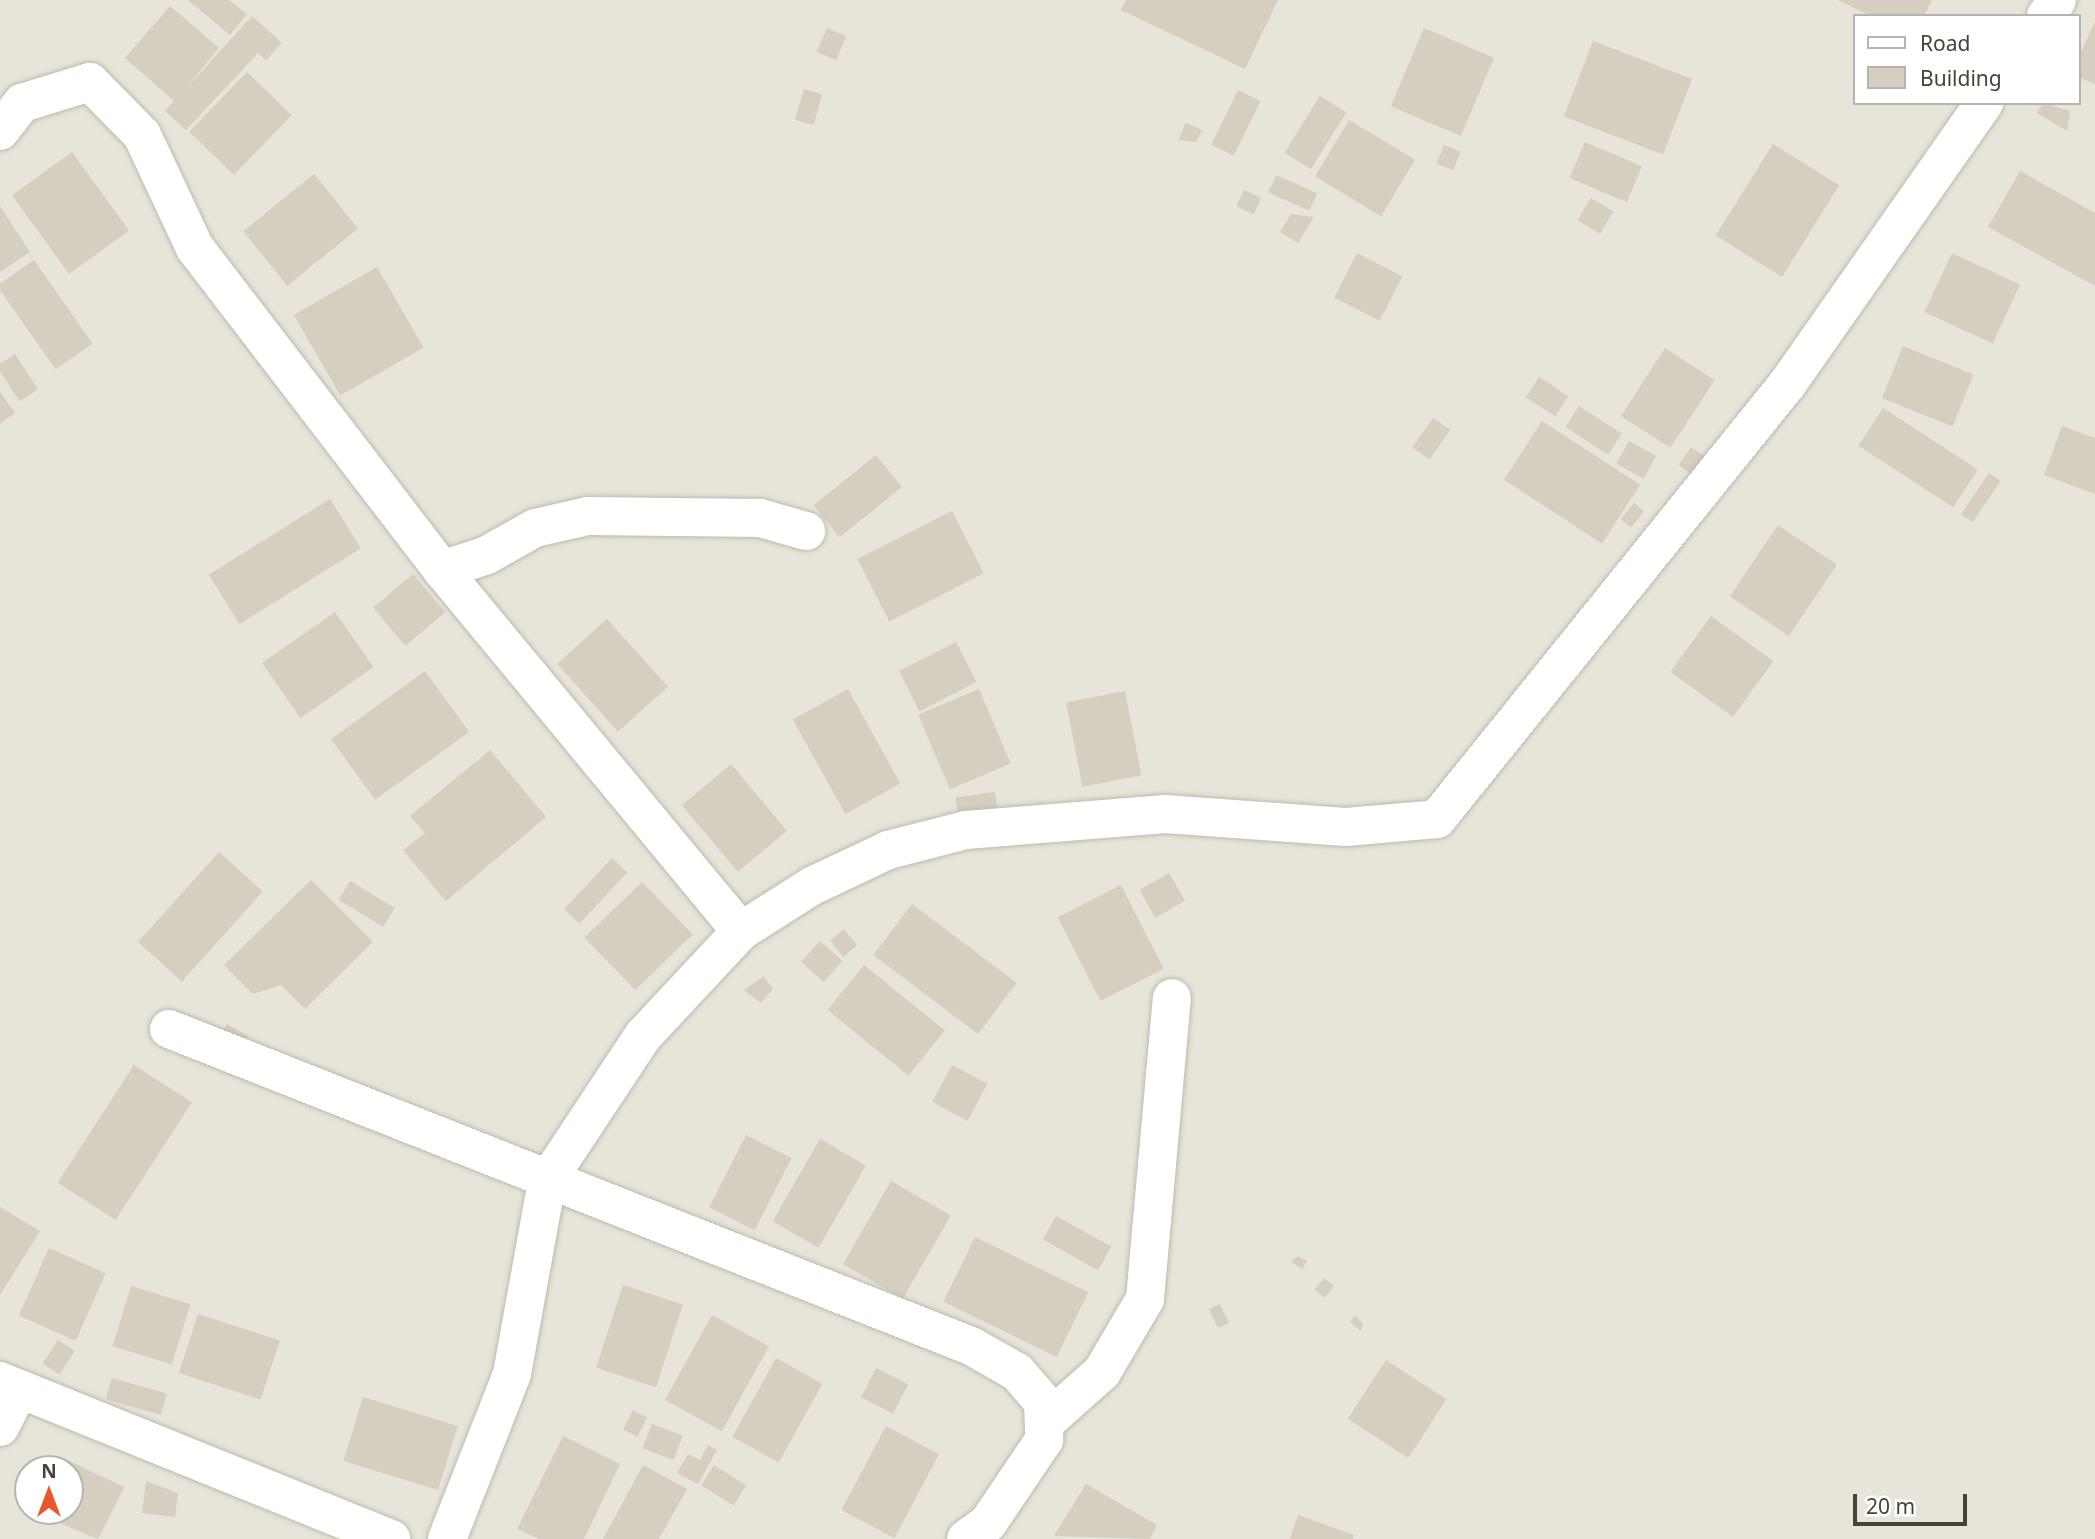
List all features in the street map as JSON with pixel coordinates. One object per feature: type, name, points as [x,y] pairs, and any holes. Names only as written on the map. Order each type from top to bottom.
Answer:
[{"type":"street","points":[[0,131],[22,103],[90,82],[142,135],[195,248],[442,570],[741,931]]},
{"type":"street","points":[[447,1539],[512,1374],[547,1181],[643,1036],[741,931],[812,886],[877,855],[966,830],[1165,814],[1346,827],[1437,819],[1788,383],[1983,105]]},
{"type":"street","points":[[442,570],[487,555],[535,528],[588,516],[760,518],[806,531]]},
{"type":"street","points":[[1048,1420],[1101,1372],[1145,1299],[1172,998]]},
{"type":"street","points":[[169,1029],[547,1181],[971,1346],[1017,1372],[1043,1402],[1048,1420],[1044,1440],[988,1534]]},
{"type":"street","points":[[0,1427],[10,1386],[391,1539]]},
{"type":"shaded area","points":[[0,0],[2095,0],[2095,1539],[0,1539]]},
{"type":"building","points":[[188,0],[229,0],[247,14],[230,35]]},
{"type":"building","points":[[1126,0],[1278,0],[1245,69],[1121,10]]},
{"type":"building","points":[[1838,0],[1932,0],[1925,14],[1867,14]]},
{"type":"building","points":[[170,6],[219,48],[181,94],[252,16],[282,43],[266,60],[258,53],[186,130],[165,111],[174,101],[125,58]]},
{"type":"building","points":[[2095,22],[2095,84],[2081,78],[2081,52]]},
{"type":"building","points":[[827,28],[846,36],[836,60],[817,52]]},
{"type":"building","points":[[1424,28],[1494,58],[1461,136],[1391,106]]},
{"type":"building","points":[[1593,41],[1692,79],[1663,155],[1564,117]]},
{"type":"building","points":[[247,72],[292,115],[234,175],[189,132]]},
{"type":"building","points":[[804,89],[822,94],[813,125],[795,120]]},
{"type":"building","points":[[1238,90],[1260,101],[1234,156],[1211,145]]},
{"type":"building","points":[[1320,96],[1346,112],[1311,169],[1284,153]]},
{"type":"building","points":[[2042,105],[2070,111],[2067,131],[2037,113]]},
{"type":"building","points":[[1349,120],[1415,160],[1381,216],[1315,177]]},
{"type":"building","points":[[1186,123],[1202,130],[1196,142],[1178,140]]},
{"type":"building","points":[[1585,142],[1642,166],[1627,202],[1570,178]]},
{"type":"building","points":[[1773,144],[1839,185],[1782,277],[1716,236]]},
{"type":"building","points":[[1444,145],[1461,152],[1453,170],[1437,164]]},
{"type":"building","points":[[72,152],[129,230],[69,274],[12,195]]},
{"type":"building","points":[[2020,171],[2095,213],[2095,286],[1988,227]]},
{"type":"building","points":[[314,174],[358,228],[287,286],[243,231]]},
{"type":"building","points":[[1276,175],[1317,193],[1309,211],[1268,192]]},
{"type":"building","points":[[1244,190],[1261,198],[1254,214],[1236,206]]},
{"type":"building","points":[[1591,198],[1613,211],[1600,234],[1578,220]]},
{"type":"building","points":[[0,206],[30,252],[0,272]]},
{"type":"building","points":[[1291,214],[1314,217],[1298,243],[1280,232]]},
{"type":"building","points":[[1357,253],[1402,276],[1380,321],[1334,298]]},
{"type":"building","points":[[1952,253],[2020,285],[1993,344],[1925,312]]},
{"type":"building","points":[[34,260],[93,344],[56,369],[0,290],[0,284]]},
{"type":"building","points":[[377,267],[424,348],[340,396],[294,315]]},
{"type":"building","points":[[1903,346],[1973,374],[1952,426],[1882,398]]},
{"type":"building","points":[[1665,348],[1714,380],[1670,448],[1621,416]]},
{"type":"building","points":[[15,354],[38,389],[19,401],[0,371],[0,364]]},
{"type":"building","points":[[1539,377],[1568,396],[1555,416],[1526,397]]},
{"type":"building","points":[[0,392],[15,413],[0,424]]},
{"type":"building","points":[[1579,406],[1622,434],[1608,455],[1565,427]]},
{"type":"building","points":[[1883,408],[1978,470],[1953,507],[1858,446]]},
{"type":"building","points":[[1433,418],[1450,430],[1430,460],[1412,447]]},
{"type":"building","points":[[1542,421],[1640,485],[1602,543],[1504,480]]},
{"type":"building","points":[[2062,426],[2095,438],[2095,494],[2044,475]]},
{"type":"building","points":[[1629,441],[1656,456],[1644,479],[1616,464]]},
{"type":"building","points":[[1691,447],[1704,456],[1691,474],[1678,465]]},
{"type":"building","points":[[876,455],[902,487],[840,537],[814,505]]},
{"type":"building","points":[[1989,473],[2001,481],[1973,522],[1961,514]]},
{"type":"building","points":[[330,499],[361,548],[239,624],[209,575]]},
{"type":"building","points":[[1634,503],[1644,511],[1631,528],[1621,519]]},
{"type":"building","points":[[952,511],[984,573],[889,621],[858,559]]},
{"type":"building","points":[[1778,525],[1837,565],[1789,636],[1730,596]]},
{"type":"building","points":[[413,574],[445,612],[405,646],[373,607]]},
{"type":"building","points":[[335,612],[373,667],[301,718],[262,663]]},
{"type":"building","points":[[1711,616],[1773,661],[1733,717],[1670,672]]},
{"type":"building","points":[[607,619],[668,687],[618,731],[557,664]]},
{"type":"building","points":[[956,642],[976,682],[919,711],[899,671]]},
{"type":"building","points":[[425,671],[469,732],[375,800],[331,739]]},
{"type":"building","points":[[848,689],[900,783],[845,814],[793,720]]},
{"type":"building","points":[[979,689],[1011,764],[950,789],[918,715]]},
{"type":"building","points":[[1125,691],[1141,775],[1083,787],[1066,702]]},
{"type":"building","points":[[490,750],[546,817],[446,901],[403,850],[425,833],[410,816]]},
{"type":"building","points":[[731,764],[787,831],[738,872],[682,805]]},
{"type":"building","points":[[995,792],[998,814],[958,819],[955,798]]},
{"type":"building","points":[[219,852],[263,891],[182,981],[138,942]]},
{"type":"building","points":[[612,858],[627,872],[580,924],[564,909]]},
{"type":"building","points":[[1169,873],[1185,901],[1156,918],[1140,890]]},
{"type":"building","points":[[311,880],[373,942],[305,1009],[281,985],[253,994],[224,965]]},
{"type":"building","points":[[350,881],[395,908],[383,927],[339,900]]},
{"type":"building","points":[[642,882],[693,935],[635,990],[584,938]]},
{"type":"building","points":[[1121,885],[1164,969],[1100,1001],[1058,917]]},
{"type":"building","points":[[912,904],[1017,983],[978,1034],[873,955]]},
{"type":"building","points":[[844,929],[857,945],[843,957],[830,940]]},
{"type":"building","points":[[820,941],[842,961],[824,982],[801,962]]},
{"type":"building","points":[[864,965],[945,1030],[908,1076],[827,1010]]},
{"type":"building","points":[[764,976],[773,989],[761,1003],[744,990]]},
{"type":"building","points":[[227,1024],[248,1036],[239,1052],[218,1040]]},
{"type":"building","points":[[134,1065],[192,1103],[116,1220],[58,1182]]},
{"type":"building","points":[[952,1065],[987,1084],[968,1121],[932,1102]]},
{"type":"building","points":[[746,1135],[791,1158],[755,1230],[709,1207]]},
{"type":"building","points":[[820,1139],[866,1166],[818,1248],[772,1221]]},
{"type":"building","points":[[891,1181],[951,1216],[903,1299],[843,1264]]},
{"type":"building","points":[[0,1207],[40,1231],[0,1295]]},
{"type":"building","points":[[1056,1216],[1111,1247],[1098,1270],[1043,1240]]},
{"type":"building","points":[[975,1237],[1088,1292],[1057,1357],[943,1302]]},
{"type":"building","points":[[49,1248],[106,1273],[76,1341],[19,1316]]},
{"type":"building","points":[[1298,1256],[1307,1261],[1302,1269],[1291,1262]]},
{"type":"building","points":[[1324,1278],[1334,1286],[1325,1298],[1315,1290]]},
{"type":"building","points":[[623,1285],[683,1304],[656,1387],[596,1368]]},
{"type":"building","points":[[131,1286],[190,1304],[172,1364],[113,1346]]},
{"type":"building","points":[[1220,1304],[1229,1323],[1218,1328],[1209,1309]]},
{"type":"building","points":[[198,1314],[280,1341],[261,1400],[179,1373]]},
{"type":"building","points":[[712,1315],[769,1347],[722,1431],[665,1400]]},
{"type":"building","points":[[1355,1315],[1363,1324],[1361,1331],[1350,1322]]},
{"type":"building","points":[[58,1340],[75,1351],[60,1374],[43,1363]]},
{"type":"building","points":[[776,1358],[822,1384],[779,1462],[732,1437]]},
{"type":"building","points":[[1386,1360],[1446,1399],[1408,1458],[1348,1419]]},
{"type":"building","points":[[876,1368],[908,1384],[893,1414],[861,1397]]},
{"type":"building","points":[[112,1378],[167,1394],[161,1415],[106,1399]]},
{"type":"building","points":[[363,1397],[458,1426],[438,1490],[343,1461]]},
{"type":"building","points":[[633,1410],[647,1417],[637,1437],[623,1430]]},
{"type":"building","points":[[652,1424],[683,1436],[673,1460],[643,1448]]},
{"type":"building","points":[[886,1426],[939,1454],[894,1538],[841,1510]]},
{"type":"building","points":[[563,1436],[620,1464],[584,1539],[539,1539],[517,1529]]},
{"type":"building","points":[[708,1445],[717,1450],[698,1484],[677,1473],[688,1454],[700,1460]]},
{"type":"building","points":[[643,1465],[687,1489],[659,1539],[603,1539]]},
{"type":"building","points":[[714,1465],[746,1485],[734,1505],[701,1485]]},
{"type":"building","points":[[84,1468],[124,1487],[98,1539],[64,1525],[84,1525]]},
{"type":"building","points":[[146,1481],[178,1493],[175,1517],[142,1513]]},
{"type":"building","points":[[1086,1484],[1157,1525],[1150,1539],[1054,1536]]},
{"type":"building","points":[[1298,1515],[1354,1535],[1353,1539],[1290,1539]]}]
